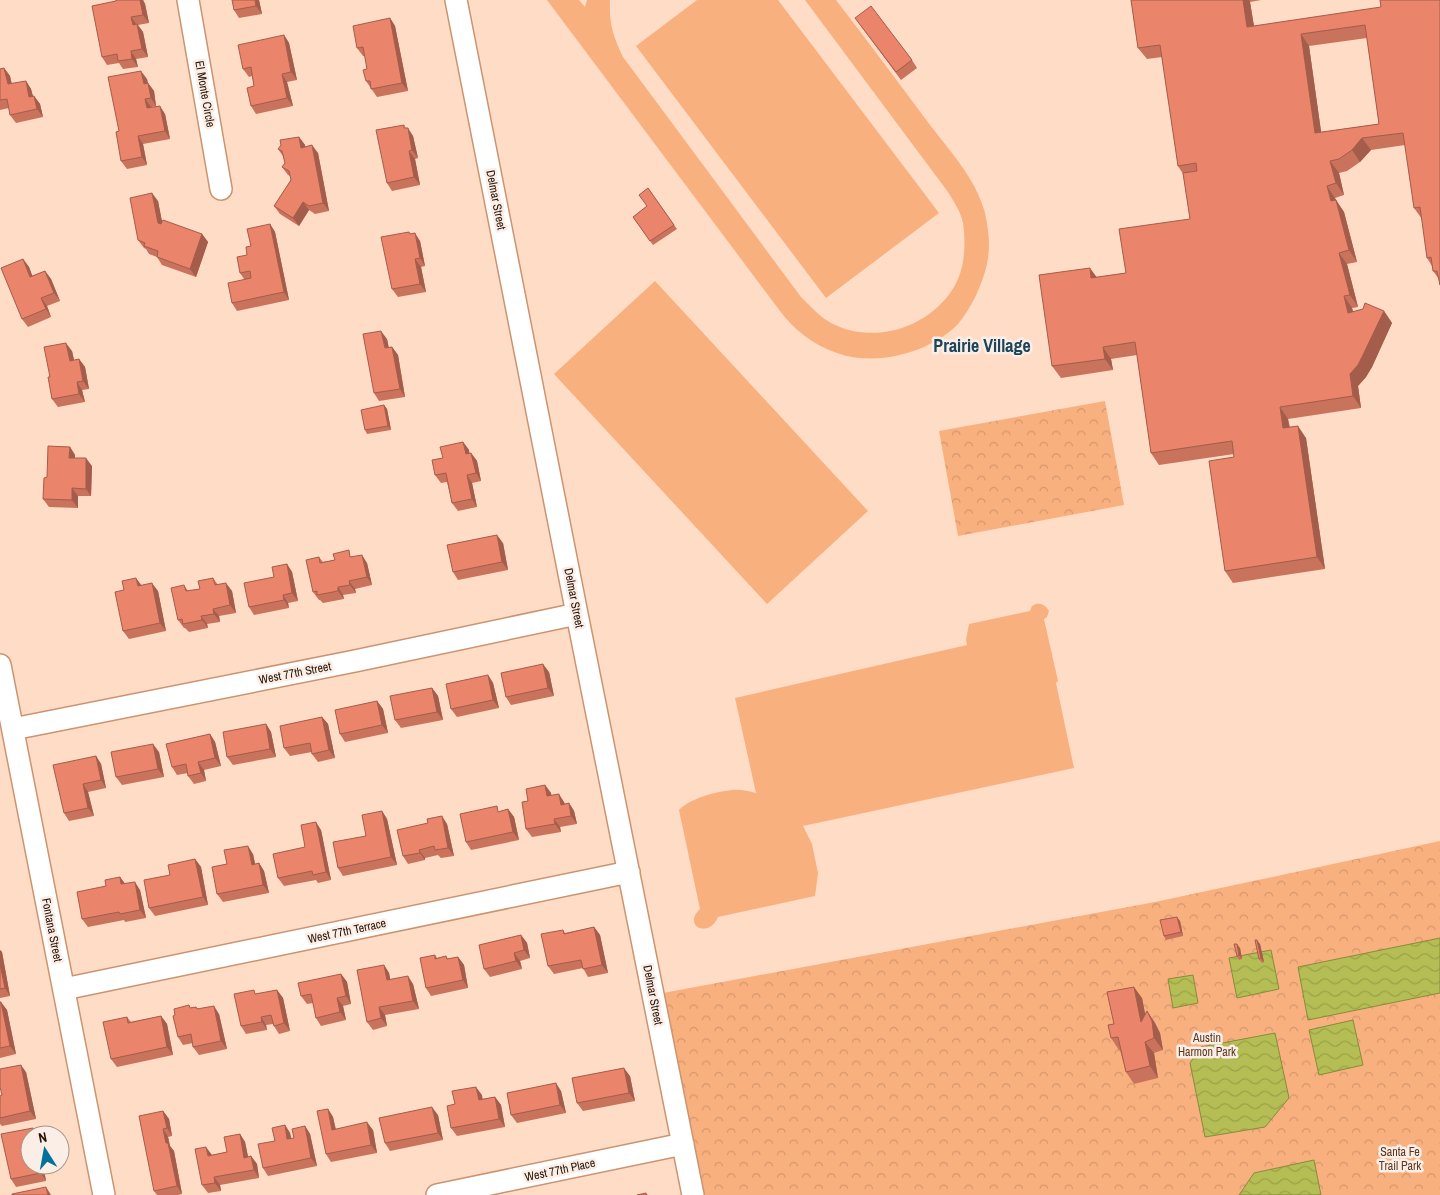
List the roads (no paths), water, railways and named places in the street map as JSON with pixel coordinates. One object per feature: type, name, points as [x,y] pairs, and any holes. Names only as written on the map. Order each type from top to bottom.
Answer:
[{"type":"street","name":"El Monte Circle","points":[[188,0],[221,189]]},
{"type":"street","name":"Delmar Street","points":[[456,0],[576,614],[693,1195]]},
{"type":"street","name":"West 77th Street","points":[[13,729],[336,665],[576,614]]},
{"type":"street","name":"Fontana Street","points":[[0,666],[104,1195]]},
{"type":"street","name":"West 77th Terrace","points":[[64,989],[629,872]]},
{"type":"street","name":"West 77th Place","points":[[437,1195],[683,1144]]},
{"type":"water","points":[[1440,938],[1440,993],[1308,1020],[1298,967]]},
{"type":"water","points":[[1271,950],[1279,989],[1237,998],[1229,958]]},
{"type":"water","points":[[1193,975],[1198,1003],[1173,1008],[1168,979]]},
{"type":"water","points":[[1353,1020],[1363,1065],[1319,1075],[1309,1030]]},
{"type":"water","points":[[1275,1033],[1289,1098],[1265,1127],[1205,1137],[1190,1063],[1201,1047]]},
{"type":"water","points":[[1314,1160],[1321,1195],[1239,1195],[1254,1173]]},
{"type":"district","name":"Prairie Village","points":[[982,346]]},
{"type":"park label","name":"Austin Harmon Park","points":[[1207,1045]]},
{"type":"park label","name":"Santa Fe Trail Park","points":[[1400,1159]]}]
